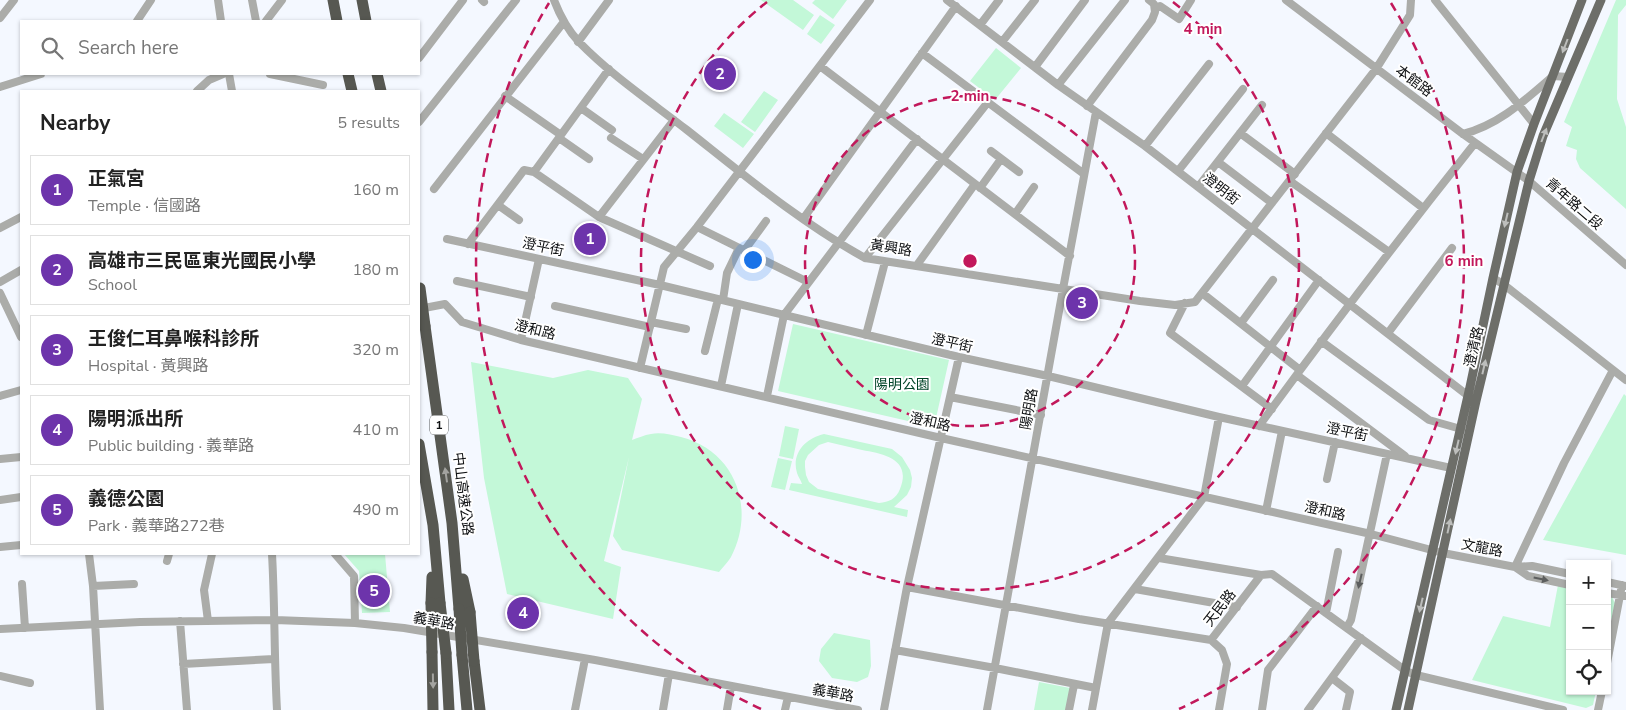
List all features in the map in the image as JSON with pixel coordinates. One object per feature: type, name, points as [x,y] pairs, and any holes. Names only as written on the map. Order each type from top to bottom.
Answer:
[{"type":"highway","points":[[333,0],[337,20]]},
{"type":"highway","points":[[362,0],[366,20]]},
{"type":"highway","points":[[348,75],[352,90]]},
{"type":"highway","points":[[377,75],[381,90]]},
{"type":"highway","name":"中山高速公路","points":[[420,293],[464,611]]},
{"type":"highway","name":"1","points":[[420,450],[433,525],[436,603],[446,653],[449,710]]},
{"type":"highway","points":[[433,710],[432,652],[436,603]]},
{"type":"highway","points":[[464,611],[462,654],[467,710]]},
{"type":"highway","points":[[464,611],[474,661],[480,710]]},
{"type":"main road","name":"澄清路","points":[[1408,710],[1443,553],[1493,278],[1517,172],[1582,0]]},
{"type":"main road","name":"澄清路","points":[[1396,710],[1461,429],[1472,398],[1503,284],[1528,181],[1543,136],[1601,0]]},
{"type":"street","points":[[0,18],[14,0]]},
{"type":"street","points":[[138,20],[152,0]]},
{"type":"street","points":[[218,0],[221,20]]},
{"type":"street","points":[[252,0],[256,20]]},
{"type":"street","points":[[267,20],[282,0]]},
{"type":"street","points":[[420,57],[463,0]]},
{"type":"street","points":[[420,121],[516,0]]},
{"type":"street","name":"黃興路","points":[[554,0],[563,23],[578,42],[610,69],[803,219],[838,243],[865,258],[1175,305],[1195,302],[1293,178],[1376,69],[1410,15],[1411,0]]},
{"type":"street","points":[[578,42],[609,0]]},
{"type":"street","points":[[640,368],[664,267],[697,228],[870,0]]},
{"type":"street","name":"澄明街","points":[[948,0],[1058,85],[1178,171],[1472,398]]},
{"type":"street","points":[[980,25],[999,0]]},
{"type":"street","points":[[1002,42],[1035,0]]},
{"type":"street","points":[[1035,67],[1085,0]]},
{"type":"street","points":[[1058,85],[1124,0]]},
{"type":"street","points":[[1087,106],[1152,20],[1154,3],[1179,19],[1192,0]]},
{"type":"street","name":"本館路","points":[[1286,0],[1528,181]]},
{"type":"street","points":[[1435,0],[1534,124]]},
{"type":"street","points":[[803,219],[956,6]]},
{"type":"street","points":[[434,189],[563,23]]},
{"type":"street","points":[[922,53],[1084,174]]},
{"type":"street","points":[[1145,146],[1208,64]]},
{"type":"street","points":[[820,66],[1070,256]]},
{"type":"street","points":[[534,172],[610,69]]},
{"type":"street","points":[[0,87],[38,75]]},
{"type":"street","points":[[198,90],[209,80],[221,75]]},
{"type":"street","points":[[229,75],[232,90]]},
{"type":"street","points":[[275,75],[324,85]]},
{"type":"street","points":[[1463,134],[1479,130],[1520,106],[1553,76],[1568,77]]},
{"type":"street","points":[[1178,171],[1243,89]]},
{"type":"street","points":[[505,96],[589,159]]},
{"type":"street","points":[[865,258],[988,102]]},
{"type":"street","points":[[1198,187],[1262,105]]},
{"type":"street","points":[[581,108],[643,159]]},
{"type":"street","name":"陽明路","points":[[988,710],[1096,112]]},
{"type":"street","points":[[599,217],[674,120]]},
{"type":"street","points":[[1240,133],[1293,178],[1389,252]]},
{"type":"street","points":[[1326,133],[1423,208]]},
{"type":"street","points":[[767,396],[784,315],[916,139]]},
{"type":"street","points":[[1260,426],[1321,341],[1475,143]]},
{"type":"street","points":[[991,151],[1019,172]]},
{"type":"street","points":[[917,265],[1001,159]]},
{"type":"street","points":[[1218,162],[1272,203]]},
{"type":"street","points":[[468,244],[524,170],[534,172],[599,217],[710,266]]},
{"type":"street","name":"青年路二段","points":[[1528,181],[1626,265]]},
{"type":"street","points":[[1014,214],[1034,187]]},
{"type":"street","points":[[498,205],[519,220]]},
{"type":"street","points":[[0,228],[20,218]]},
{"type":"street","points":[[705,352],[727,273],[741,250],[766,221]]},
{"type":"street","points":[[697,228],[808,282]]},
{"type":"street","name":"澄平街","points":[[447,239],[660,285],[959,358],[1048,376],[1219,417],[1452,468]]},
{"type":"street","points":[[1388,333],[1452,248]]},
{"type":"street","points":[[521,340],[539,259]]},
{"type":"street","points":[[866,335],[885,262]]},
{"type":"street","points":[[0,282],[20,271]]},
{"type":"street","points":[[1493,278],[1626,380]]},
{"type":"street","points":[[1241,323],[1273,280]]},
{"type":"street","points":[[1242,386],[1319,280]]},
{"type":"street","points":[[457,281],[531,298]]},
{"type":"street","points":[[0,293],[20,335]]},
{"type":"street","points":[[1202,293],[1271,347],[1298,372],[1409,458]]},
{"type":"street","points":[[1185,303],[1170,333],[1272,409]]},
{"type":"street","name":"澄和路","points":[[420,309],[445,304],[462,322],[521,340],[941,438],[1371,534],[1443,553]]},
{"type":"street","points":[[721,386],[738,304]]},
{"type":"street","points":[[555,306],[686,329]]},
{"type":"street","points":[[1321,341],[1429,420],[1461,429]]},
{"type":"street","points":[[884,710],[907,587],[959,358]]},
{"type":"street","points":[[1515,567],[1564,463],[1613,370]]},
{"type":"street","points":[[0,396],[20,390]]},
{"type":"street","points":[[950,397],[1040,415]]},
{"type":"street","points":[[1092,710],[1108,623],[1204,497],[1219,417]]},
{"type":"street","points":[[1266,511],[1282,431]]},
{"type":"street","points":[[1327,479],[1335,442]]},
{"type":"street","points":[[1346,627],[1351,620],[1388,454]]},
{"type":"street","points":[[0,459],[20,456]]},
{"type":"street","points":[[0,500],[20,497]]},
{"type":"street","points":[[0,546],[20,546]]},
{"type":"street","points":[[1326,613],[1338,552]]},
{"type":"street","name":"文龍路","points":[[1443,553],[1515,567],[1532,566],[1566,573]]},
{"type":"street","points":[[89,555],[93,586],[100,710]]},
{"type":"street","points":[[208,621],[204,590],[212,555]]},
{"type":"street","points":[[272,555],[277,710]]},
{"type":"street","points":[[336,555],[354,576],[355,623]]},
{"type":"street","points":[[1159,558],[1261,576],[1272,574],[1406,671],[1563,710]]},
{"type":"street","name":"文龍路","points":[[1515,567],[1528,576],[1566,584]]},
{"type":"street","name":"天民路","points":[[907,587],[1006,606],[1211,640],[1261,576]]},
{"type":"street","points":[[1610,650],[1624,586],[1611,583]]},
{"type":"street","points":[[22,584],[25,628]]},
{"type":"street","points":[[93,586],[134,584]]},
{"type":"street","points":[[1135,589],[1237,607]]},
{"type":"street","points":[[1262,710],[1268,670],[1317,606]]},
{"type":"street","name":"義華路","points":[[0,629],[180,621],[275,620],[355,623],[404,628],[585,659],[858,710]]},
{"type":"street","points":[[180,621],[187,710]]},
{"type":"street","points":[[1308,710],[1362,638]]},
{"type":"street","points":[[1211,640],[1222,650],[1227,664],[1219,710]]},
{"type":"street","points":[[896,650],[1096,688]]},
{"type":"street","points":[[183,664],[274,659]]},
{"type":"street","points":[[576,710],[585,659]]},
{"type":"street","points":[[663,710],[669,674]]},
{"type":"street","points":[[0,676],[30,683]]},
{"type":"street","points":[[1332,678],[1350,692],[1346,710]]},
{"type":"street","points":[[1069,710],[1074,685]]},
{"type":"street","points":[[727,710],[731,686]]},
{"type":"street","points":[[1598,710],[1601,695]]},
{"type":"street","points":[[785,710],[788,697]]},
{"type":"green space","points":[[761,0],[793,0],[814,15],[803,30]]},
{"type":"green space","points":[[815,0],[847,0],[833,19],[812,3]]},
{"type":"green space","points":[[1616,0],[1626,0],[1626,5],[1618,15],[1617,99],[1626,127],[1626,209],[1580,168],[1576,159],[1577,150],[1566,146],[1572,127],[1564,122]]},
{"type":"green space","points":[[820,15],[835,25],[821,44],[807,34]]},
{"type":"green space","points":[[996,48],[1021,68],[995,100],[970,81]]},
{"type":"green space","points":[[764,91],[778,100],[755,132],[741,122]]},
{"type":"green space","points":[[724,113],[754,134],[743,148],[714,126]]},
{"type":"green space","name":"陽明公園","points":[[793,324],[949,360],[934,427],[778,391]]},
{"type":"green space","points":[[471,362],[553,378],[588,370],[628,378],[642,399],[632,440],[655,433],[681,437],[700,444],[716,455],[728,468],[736,484],[741,502],[741,520],[738,539],[728,561],[719,572],[622,550],[613,536],[629,457],[604,561],[621,567],[613,619],[507,594],[484,478]]},
{"type":"green space","points":[[1624,394],[1626,396],[1626,555],[1543,540]]},
{"type":"green space","points":[[785,426],[799,429],[793,459],[779,456]]},
{"type":"green space","points":[[824,434],[892,449],[902,457],[910,470],[912,478],[911,487],[907,495],[894,507],[908,510],[907,517],[789,490],[791,483],[802,484],[797,474],[796,466],[796,459],[801,447],[817,436]],"holes":[[[828,442],[887,456],[894,460],[902,471],[903,479],[900,489],[894,498],[879,503],[818,489],[809,482],[806,475],[805,461],[808,455],[819,445]]]},
{"type":"green space","points":[[778,458],[792,461],[785,490],[771,487]]},
{"type":"green space","points":[[345,555],[385,555],[390,612],[362,613],[359,571]]},
{"type":"green space","points":[[1558,585],[1566,586],[1566,695],[1595,695],[1593,705],[1586,708],[1472,680],[1503,616],[1550,627]]},
{"type":"green space","points":[[1611,595],[1615,603],[1611,621]]},
{"type":"green space","points":[[834,633],[870,640],[871,666],[868,677],[857,682],[832,678],[819,661],[821,649]]},
{"type":"green space","points":[[1039,682],[1070,688],[1066,710],[1034,710]]},
{"type":"place","name":"高雄市三民區東光國民小學","points":[[720,74]]},
{"type":"place","name":"正氣宮","points":[[590,239]]},
{"type":"place","name":"王俊仁耳鼻喉科診所","points":[[1082,303]]},
{"type":"place","name":"義德公園","points":[[374,591]]},
{"type":"place","name":"陽明派出所","points":[[523,613]]}]
